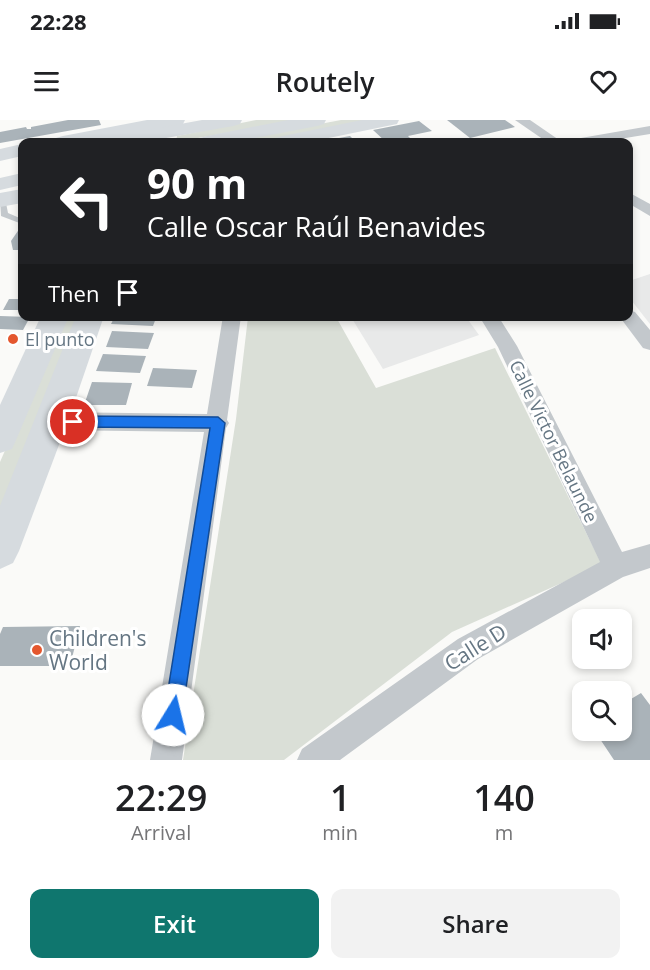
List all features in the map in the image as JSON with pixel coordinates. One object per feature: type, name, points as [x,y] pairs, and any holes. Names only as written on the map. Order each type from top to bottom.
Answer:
[{"type":"main road","points":[[151,131],[176,120]]},
{"type":"main road","points":[[97,138],[233,120]]},
{"type":"main road","points":[[231,138],[317,120]]},
{"type":"main road","points":[[302,138],[390,120]]},
{"type":"main road","points":[[0,154],[18,151]]},
{"type":"main road","points":[[0,165],[18,161]]},
{"type":"main road","points":[[6,195],[18,183]]},
{"type":"main road","points":[[0,440],[53,321]]},
{"type":"main road","points":[[0,551],[52,421],[88,321]]},
{"type":"street","points":[[521,120],[549,138]]},
{"type":"street","points":[[604,138],[650,130]]},
{"type":"street","points":[[633,195],[650,191]]},
{"type":"street","points":[[633,199],[650,211]]},
{"type":"street","points":[[166,760],[218,423],[231,321]]},
{"type":"street","name":"Calle Victor Belaunde","points":[[491,321],[507,346],[616,567]]},
{"type":"street","points":[[632,321],[650,344]]},
{"type":"street","points":[[52,421],[218,423]]},
{"type":"street","name":"Calle D","points":[[313,760],[468,649],[616,567],[650,556]]},
{"type":"lane","points":[[6,195],[4,214],[18,220]]},
{"type":"shaded area","points":[[256,120],[297,120],[198,138],[177,138],[177,136]]},
{"type":"shaded area","points":[[341,120],[370,120],[280,138],[247,138]]},
{"type":"shaded area","points":[[650,274],[650,324],[633,302],[633,280]]},
{"type":"shaded area","points":[[61,321],[76,321],[0,510],[0,462]]},
{"type":"shaded area","points":[[248,321],[338,321],[376,388],[495,348],[602,565],[452,632],[284,760],[183,760],[236,419]]},
{"type":"shaded area","points":[[353,321],[469,321],[479,335],[383,369]]},
{"type":"building","points":[[68,120],[99,120],[101,125],[0,143],[0,132],[26,127],[31,129],[31,127]]},
{"type":"building","points":[[447,120],[505,120],[515,127],[470,138]]},
{"type":"building","points":[[419,121],[432,131],[408,136],[410,138],[382,138],[373,130]]},
{"type":"building","points":[[18,231],[18,250],[13,250],[11,241]]},
{"type":"building","points":[[9,299],[18,299],[18,310],[3,310]]},
{"type":"building","points":[[0,316],[18,317],[18,321],[28,321],[23,330],[0,329]]},
{"type":"building","points":[[112,321],[155,321],[153,326],[111,324]]},
{"type":"building","points":[[112,331],[154,333],[148,349],[106,347]]},
{"type":"building","points":[[103,354],[146,356],[140,373],[96,371]]},
{"type":"building","points":[[153,368],[197,370],[192,388],[147,386]]},
{"type":"building","points":[[92,382],[132,383],[126,405],[84,405]]},
{"type":"building","name":"Children's World","points":[[80,626],[70,666],[0,666],[0,634],[3,627]]},
{"type":"building","points":[[641,693],[650,705],[650,760],[614,760],[601,741],[632,741],[632,698]]},
{"type":"place","name":"El punto","points":[[13,339]]},
{"type":"place","name":"Children's World","points":[[37,650]]},
{"type":"route","points":[[73,422],[218,423],[173,715]]}]
